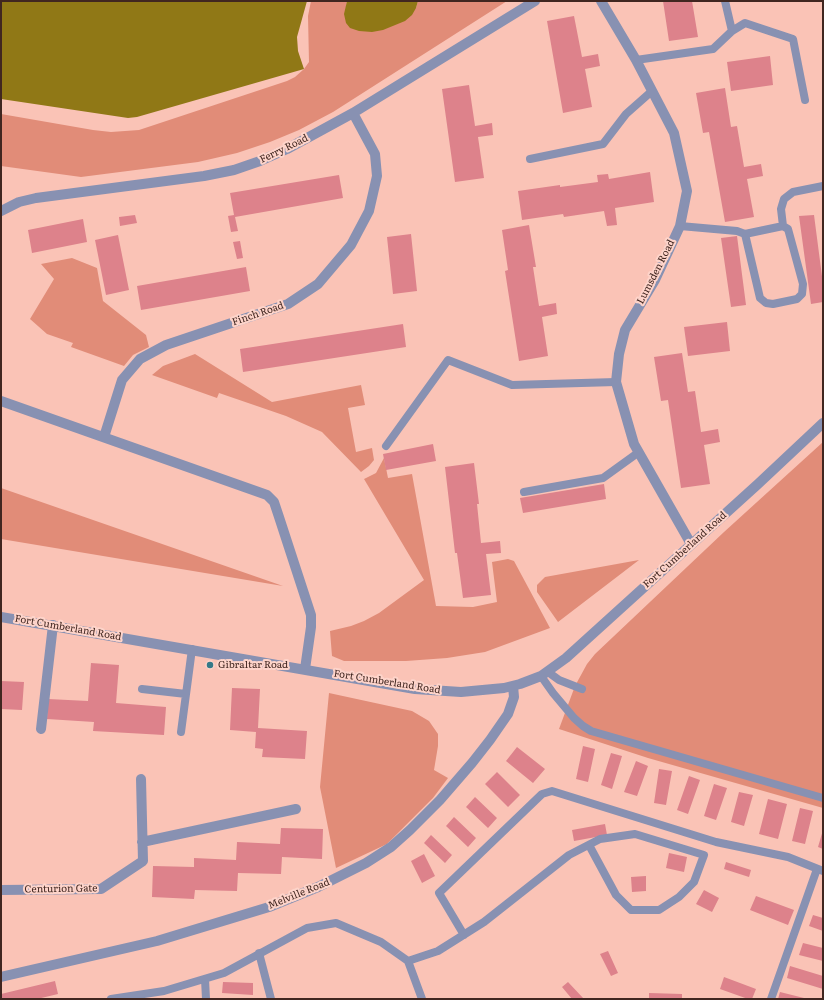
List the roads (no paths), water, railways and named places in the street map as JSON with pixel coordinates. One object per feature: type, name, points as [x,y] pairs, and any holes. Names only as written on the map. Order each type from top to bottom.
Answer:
[{"type":"street","name":"Ferry Road","points":[[1,212],[19,202],[36,198],[183,180],[240,168],[260,161],[287,149],[353,113],[535,1]]},
{"type":"street","name":"Lumsden Road","points":[[601,1],[636,60],[674,133],[687,191],[680,226],[655,280],[625,330],[619,354],[616,382],[634,444],[690,544]]},
{"type":"street","name":"Finch Road","points":[[104,437],[122,380],[140,359],[166,345],[288,304],[318,284],[351,245],[369,211],[377,176],[375,154],[353,113]]},
{"type":"street","points":[[1,401],[267,495],[274,502],[280,517],[311,614],[311,627],[305,669]]},
{"type":"street","name":"Fort Cumberland Road","points":[[1,617],[428,690],[467,692],[513,686],[545,674],[575,650],[690,544],[758,484],[823,422]]},
{"type":"street","points":[[41,729],[53,625]]},
{"type":"street","name":"Melville Road","points":[[1,977],[158,941],[268,907],[313,890],[366,863],[390,847],[410,830],[440,800],[472,763],[508,714],[514,697],[513,686]]},
{"type":"street","name":"Centurion Gate","points":[[1,890],[101,889],[142,861],[141,779]]},
{"type":"street","points":[[142,842],[296,809]]},
{"type":"lane","points":[[725,1],[732,31]]},
{"type":"lane","points":[[636,60],[713,49],[732,31],[745,23],[792,39],[805,100]]},
{"type":"lane","points":[[530,159],[603,144],[626,114],[652,91]]},
{"type":"lane","points":[[783,226],[781,209],[784,199],[792,192],[823,186]]},
{"type":"lane","points":[[680,226],[737,231],[745,234],[783,226],[788,229],[804,284],[802,294],[797,299],[773,304],[766,303],[760,298],[745,234]]},
{"type":"lane","points":[[386,446],[448,360],[512,385],[616,382]]},
{"type":"lane","points":[[524,492],[603,478],[639,452]]},
{"type":"lane","points":[[181,732],[192,649]]},
{"type":"lane","points":[[545,674],[582,689]]},
{"type":"lane","points":[[545,674],[553,693],[574,718],[582,726],[591,731],[823,798]]},
{"type":"lane","points":[[142,689],[186,694]]},
{"type":"lane","points":[[464,935],[439,893],[542,794],[552,791],[716,842],[788,857],[820,870],[771,999]]},
{"type":"lane","points":[[408,961],[438,951],[464,935],[484,922],[569,855],[600,839],[635,834],[704,855],[694,882],[679,897],[659,910],[631,910],[616,895],[589,845]]},
{"type":"lane","points":[[111,999],[164,991],[224,973],[306,928],[336,922],[381,942],[408,961],[422,999]]},
{"type":"lane","points":[[259,953],[271,999]]},
{"type":"lane","points":[[205,979],[206,999]]},
{"type":"place","name":"Gibraltar Road","points":[[210,665]]}]
